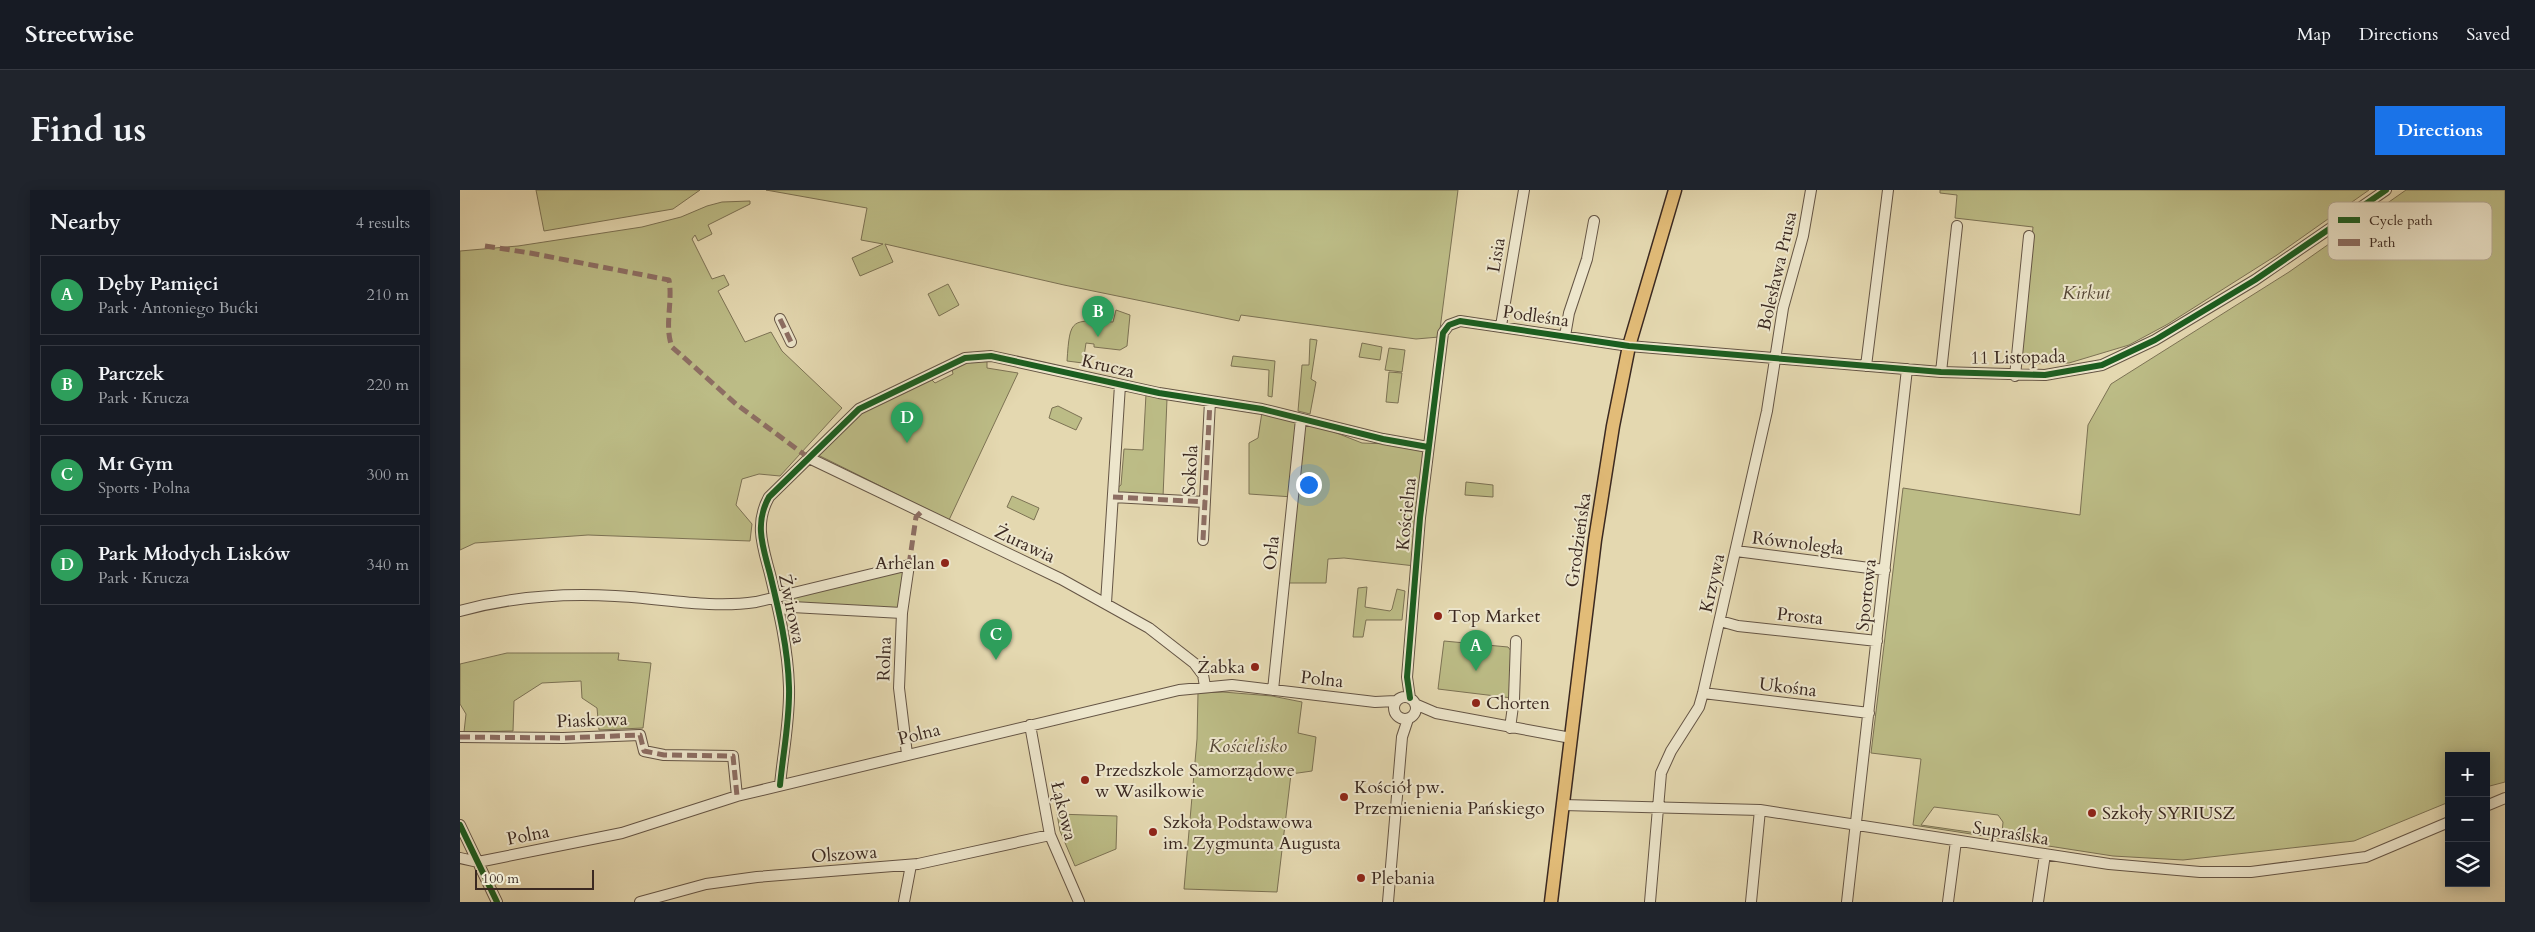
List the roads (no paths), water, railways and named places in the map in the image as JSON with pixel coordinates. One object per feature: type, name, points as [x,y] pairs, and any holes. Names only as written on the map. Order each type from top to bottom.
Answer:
[{"type":"main road","name":"Grodzieńska","points":[[1552,902],[1595,540],[1616,410],[1629,346],[1675,190]]},
{"type":"street","name":"Lisia","points":[[1501,326],[1524,190]]},
{"type":"street","name":"Bolesława Prusa","points":[[1776,358],[1784,308],[1803,236],[1811,190]]},
{"type":"street","points":[[1866,366],[1888,190]]},
{"type":"street","name":"11 Listopada","points":[[2369,202],[2386,190]]},
{"type":"street","points":[[1565,336],[1569,313],[1587,260],[1594,221]]},
{"type":"street","points":[[1941,372],[1957,226]]},
{"type":"street","name":"11 Listopada","points":[[1629,346],[1941,372],[2015,376],[2045,375],[2074,371],[2102,365],[2128,355],[2255,280],[2328,230]]},
{"type":"street","points":[[2015,376],[2029,236]]},
{"type":"street","points":[[780,319],[791,342]]},
{"type":"street","name":"Podleśna","points":[[1443,333],[1449,324],[1460,321],[1629,346]]},
{"type":"street","name":"Kościelna","points":[[1388,902],[1415,566],[1443,333]]},
{"type":"street","name":"Krucza","points":[[810,458],[859,409],[972,356],[991,356],[1120,385],[1262,409],[1383,439],[1428,447]]},
{"type":"street","name":"Krzywa","points":[[1650,902],[1661,773],[1671,750],[1699,707],[1703,693],[1767,411],[1776,358]]},
{"type":"street","name":"Sportowa","points":[[1847,902],[1906,369]]},
{"type":"street","points":[[1106,603],[1120,385]]},
{"type":"street","name":"Sokola","points":[[1202,540],[1210,401]]},
{"type":"street","name":"Orla","points":[[1272,690],[1301,419]]},
{"type":"street","name":"Żwirowa","points":[[780,785],[790,689],[788,660],[779,610],[760,534],[762,510],[769,497],[810,458]]},
{"type":"street","name":"Żurawia","points":[[810,458],[1061,578],[1106,603],[1149,628],[1175,646],[1199,669],[1205,686]]},
{"type":"street","points":[[1113,498],[1204,502]]},
{"type":"street","name":"Równoległa","points":[[1736,551],[1885,570]]},
{"type":"street","name":"Rolna","points":[[775,597],[909,565],[902,613],[899,688],[907,754]]},
{"type":"street","name":"Żwirowa","points":[[460,612],[503,600],[575,594],[731,606],[775,597]]},
{"type":"street","points":[[779,610],[792,607],[902,613]]},
{"type":"street","name":"Prosta","points":[[1720,621],[1738,626],[1877,641]]},
{"type":"street","points":[[1510,728],[1514,699],[1516,641]]},
{"type":"street","name":"Polna","points":[[478,862],[622,833],[737,796],[780,785],[1179,690],[1205,686],[1232,686],[1375,702],[1571,738]]},
{"type":"street","name":"Ukośna","points":[[1703,693],[1869,713]]},
{"type":"street","name":"Łąkowa","points":[[1030,725],[1050,835],[1079,902]]},
{"type":"street","name":"Piaskowa","points":[[460,737],[563,738],[640,734],[644,750],[664,755],[733,756],[737,796]]},
{"type":"street","points":[[2490,804],[2505,798]]},
{"type":"street","name":"Supraślska","points":[[1563,804],[1760,810],[2109,864],[2200,872],[2251,872],[2366,857],[2445,824]]},
{"type":"street","points":[[1751,902],[1760,810]]},
{"type":"street","points":[[460,825],[497,902]]},
{"type":"street","name":"Olszowa","points":[[640,902],[706,884],[757,877],[911,864],[1050,835]]},
{"type":"street","points":[[1948,902],[1956,841]]},
{"type":"street","points":[[2038,902],[2045,854]]},
{"type":"street","points":[[460,858],[478,862]]},
{"type":"street","points":[[904,902],[911,864]]},
{"type":"place","name":"Parczek","points":[[1098,337]]},
{"type":"place","name":"Park Młodych Lisków","points":[[907,443]]},
{"type":"place","name":"Arhelan","points":[[945,563]]},
{"type":"place","name":"Top Market","points":[[1438,616]]},
{"type":"place","name":"Mr Gym","points":[[996,660]]},
{"type":"place","name":"Żabka","points":[[1255,667]]},
{"type":"place","name":"Dęby Pamięci","points":[[1476,671]]},
{"type":"place","name":"Chorten","points":[[1476,703]]},
{"type":"place","name":"Przedszkole Samorządowe w Wasilkowie","points":[[1085,780]]},
{"type":"place","name":"Kościół pw. Przemienienia Pańskiego","points":[[1344,797]]},
{"type":"place","name":"Szkoły SYRIUSZ","points":[[2092,813]]},
{"type":"place","name":"Szkoła Podstawowa im. Zygmunta Augusta","points":[[1153,832]]},
{"type":"place","name":"Plebania","points":[[1361,878]]},
{"type":"park label","name":"Kirkut","points":[[2086,293]]},
{"type":"park label","name":"Kościelisko","points":[[1248,746]]}]
